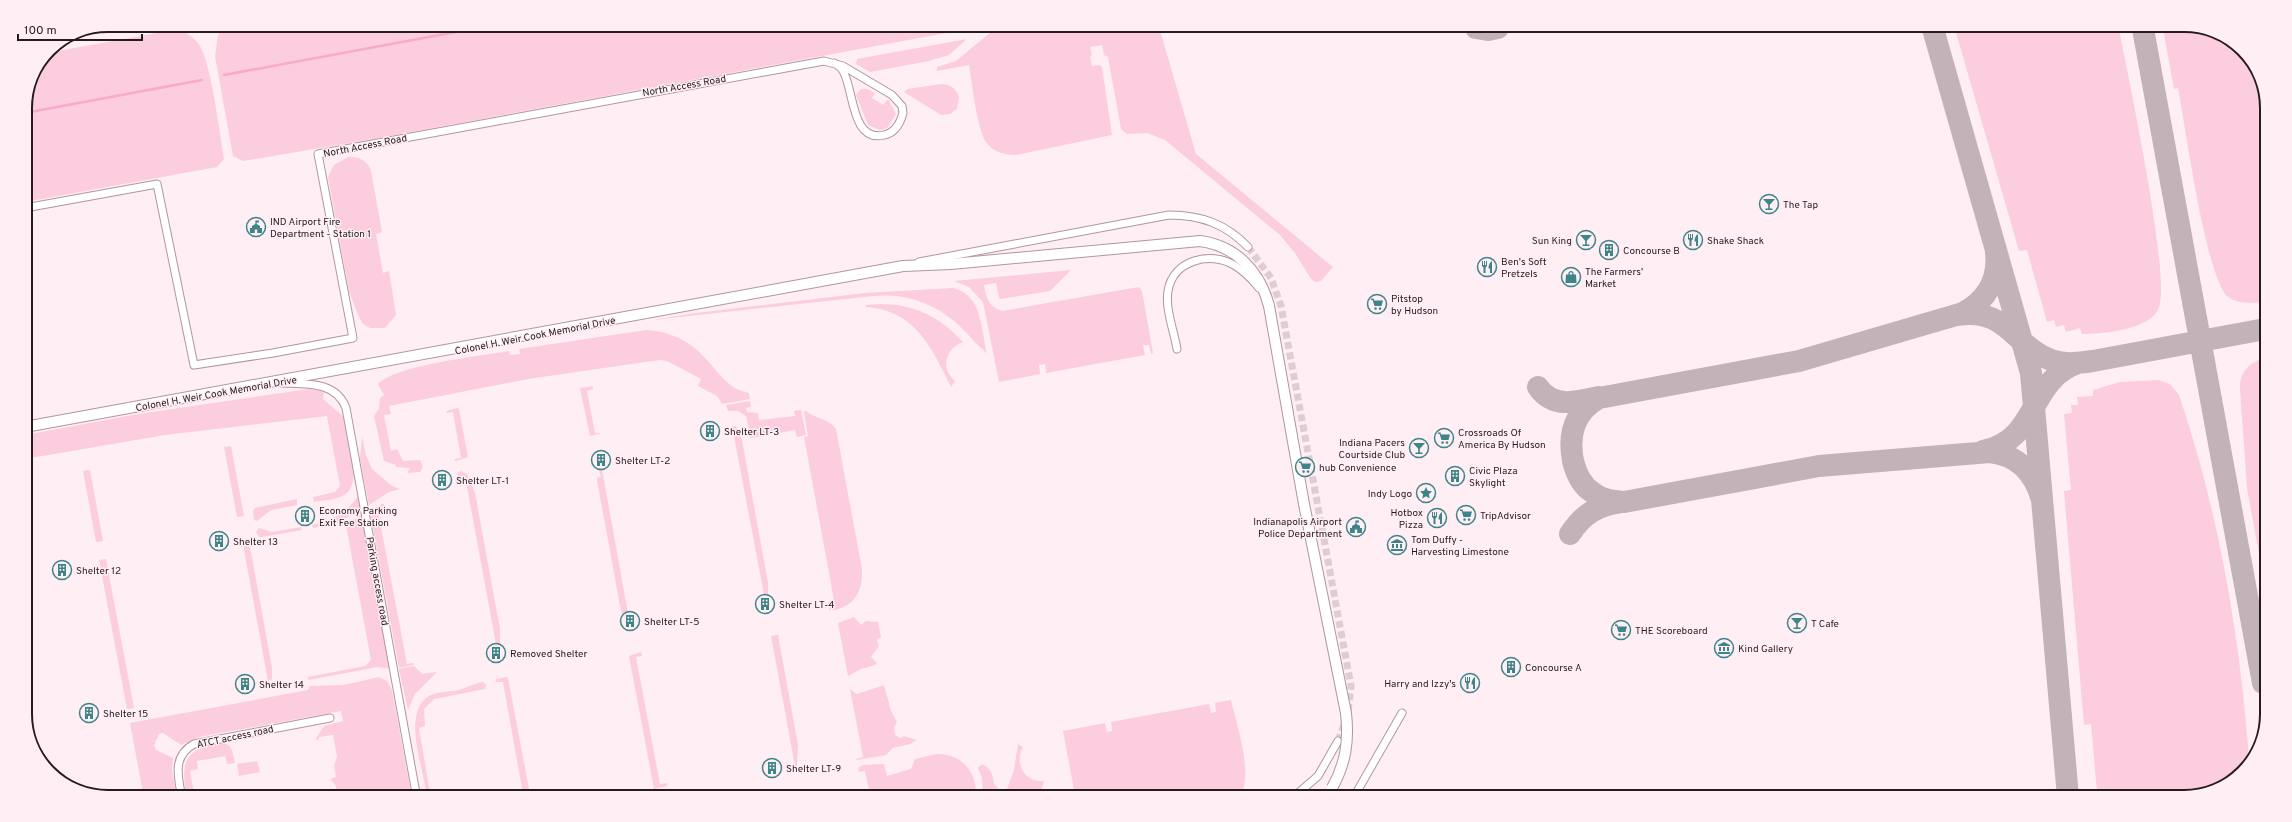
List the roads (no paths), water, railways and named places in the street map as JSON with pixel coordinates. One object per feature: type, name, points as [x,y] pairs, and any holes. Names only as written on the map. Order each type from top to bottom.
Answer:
[{"type":"street","name":"North Access Road","points":[[32,207],[157,184],[194,366],[274,353],[353,338],[318,154],[813,62],[834,63],[843,66],[892,95],[902,106],[903,113],[899,125],[888,134],[881,136],[867,132],[857,119],[844,71],[834,63]]},
{"type":"street","points":[[903,266],[962,252],[1169,215],[1184,215],[1212,221],[1228,230],[1248,248]]},
{"type":"street","name":"Colonel H. Weir Cook Memorial Drive","points":[[32,427],[903,266],[951,264],[1186,240],[1217,244],[1240,258],[1254,271],[1261,281],[1269,306],[1304,504],[1346,713],[1348,737],[1346,754],[1331,790]]},
{"type":"street","points":[[1177,349],[1168,292],[1175,275],[1187,264],[1210,258],[1234,265],[1256,284],[1269,306]]},
{"type":"street","name":"Parking access road","points":[[268,383],[325,387],[338,395],[346,408],[415,790]]},
{"type":"street","points":[[1358,790],[1402,713]]},
{"type":"street","name":"ATCT access road","points":[[181,790],[178,763],[182,754],[194,744],[330,718]]},
{"type":"street","points":[[1302,790],[1318,776],[1338,741]]},
{"type":"waterway","points":[[224,75],[456,32]]},
{"type":"waterway","points":[[32,112],[202,80]]},
{"type":"tunnel","points":[[1248,247],[1271,278],[1281,306],[1351,686],[1348,712]]},
{"type":"tunnel","points":[[1338,741],[1345,722]]},
{"type":"place","name":"The Tap","points":[[1769,204]]},
{"type":"place","name":"IND Airport Fire Department - Station 1","points":[[256,227]]},
{"type":"place","name":"Sun King","points":[[1586,240]]},
{"type":"place","name":"Shake Shack","points":[[1693,240]]},
{"type":"place","name":"Concourse B","points":[[1609,250]]},
{"type":"place","name":"Ben's Soft Pretzels","points":[[1487,267]]},
{"type":"place","name":"The Farmers' Market","points":[[1571,277]]},
{"type":"place","name":"Pitstop by Hudson","points":[[1377,304]]},
{"type":"place","name":"Shelter LT-3","points":[[710,431]]},
{"type":"place","name":"Crossroads Of America By Hudson","points":[[1444,438]]},
{"type":"place","name":"Indiana Pacers Courtside Club","points":[[1419,448]]},
{"type":"place","name":"Shelter LT-2","points":[[601,460]]},
{"type":"place","name":"hub Convenience","points":[[1305,467]]},
{"type":"place","name":"Civic Plaza Skylight","points":[[1455,476]]},
{"type":"place","name":"Shelter LT-1","points":[[442,480]]},
{"type":"place","name":"Indy Logo","points":[[1426,493]]},
{"type":"place","name":"TripAdvisor","points":[[1466,515]]},
{"type":"place","name":"Economy Parking Exit Fee Station","points":[[305,516]]},
{"type":"place","name":"Hotbox Pizza","points":[[1437,518]]},
{"type":"place","name":"Indianapolis Airport Police Department","points":[[1356,527]]},
{"type":"place","name":"Shelter 13","points":[[219,541]]},
{"type":"place","name":"Tom Duffy - Harvesting Limestone","points":[[1397,545]]},
{"type":"place","name":"Shelter 12","points":[[62,570]]},
{"type":"place","name":"Shelter LT-4","points":[[765,604]]},
{"type":"place","name":"Shelter LT-5","points":[[630,621]]},
{"type":"place","name":"T Cafe","points":[[1797,623]]},
{"type":"place","name":"THE Scoreboard","points":[[1621,630]]},
{"type":"place","name":"Kind Gallery","points":[[1724,648]]},
{"type":"place","name":"Removed Shelter","points":[[496,653]]},
{"type":"place","name":"Concourse A","points":[[1511,667]]},
{"type":"place","name":"Harry and Izzy's","points":[[1470,683]]},
{"type":"place","name":"Shelter 14","points":[[245,684]]},
{"type":"place","name":"Shelter 15","points":[[89,713]]},
{"type":"place","name":"Shelter LT-9","points":[[772,768]]}]
